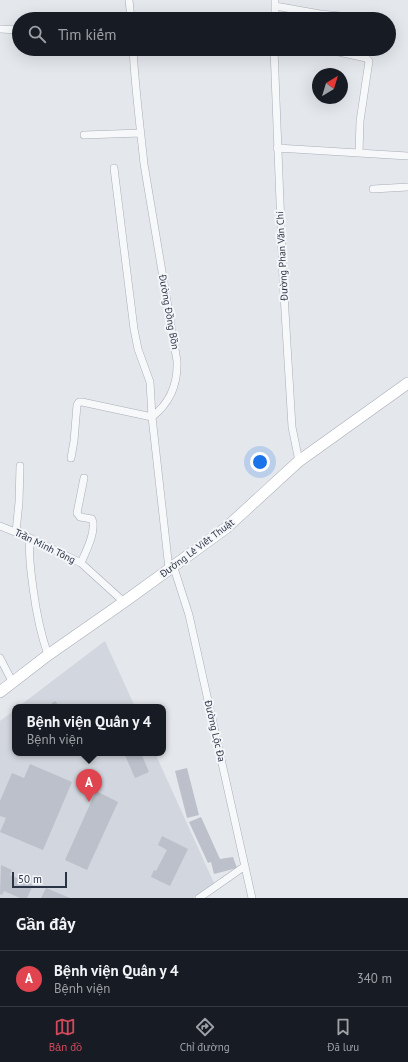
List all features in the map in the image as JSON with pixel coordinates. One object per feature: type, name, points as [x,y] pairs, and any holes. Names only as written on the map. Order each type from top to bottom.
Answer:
[{"type":"main road","name":"Đường Lê Viết Thuật","points":[[0,692],[48,655],[226,528],[299,461],[408,383]]},
{"type":"street","points":[[129,0],[130,12]]},
{"type":"street","points":[[275,3],[312,12]]},
{"type":"street","points":[[0,29],[12,30]]},
{"type":"street","name":"Đường Đồng Bồn","points":[[133,56],[135,89],[144,164],[177,361],[176,381],[170,396],[161,410],[152,417]]},
{"type":"street","name":"Đường Phan Văn Chí","points":[[274,56],[283,278],[292,427],[299,461]]},
{"type":"street","points":[[357,56],[366,58],[369,61],[361,109],[359,153]]},
{"type":"street","points":[[84,135],[141,133]]},
{"type":"street","points":[[277,148],[408,156]]},
{"type":"street","points":[[114,168],[134,329],[138,349],[150,382],[152,417],[171,567]]},
{"type":"street","points":[[373,189],[408,187]]},
{"type":"street","points":[[71,458],[77,405],[79,402],[152,417]]},
{"type":"street","points":[[16,532],[20,502],[20,466]]},
{"type":"street","points":[[80,563],[90,540],[93,524],[92,519],[80,517],[77,513],[84,478]]},
{"type":"street","name":"Trần Minh Tông","points":[[0,526],[30,538],[80,563],[124,602]]},
{"type":"street","points":[[30,538],[30,563],[37,615],[41,635],[48,655]]},
{"type":"street","name":"Đường Lộc Đa","points":[[171,567],[189,615],[252,898]]},
{"type":"street","points":[[0,658],[13,683]]},
{"type":"street","points":[[200,898],[245,866]]},
{"type":"shaded area","points":[[105,641],[134,704],[22,704]]},
{"type":"shaded area","points":[[12,712],[12,756],[156,756],[214,883],[193,898],[0,898],[0,721]]},
{"type":"building","points":[[125,756],[142,756],[149,772],[135,778]]},
{"type":"building","points":[[30,764],[72,782],[43,850],[0,832],[6,818],[0,816],[0,801],[12,773],[24,778]]},
{"type":"building","points":[[187,768],[199,815],[187,818],[175,771]]},
{"type":"building","points":[[96,791],[118,802],[87,870],[65,860]]},
{"type":"building","points":[[201,817],[220,859],[233,857],[237,868],[214,874],[211,862],[208,863],[189,822]]},
{"type":"building","points":[[162,836],[188,849],[170,886],[151,877],[154,870],[156,871],[167,850],[158,845]]},
{"type":"building","points":[[1,865],[12,870],[10,875],[33,885],[27,898],[20,898],[4,891],[2,895],[0,894]]},
{"type":"building","points":[[46,888],[70,898],[41,898]]},
{"type":"place","name":"Bệnh viện Quân y 4","points":[[89,802]]}]
